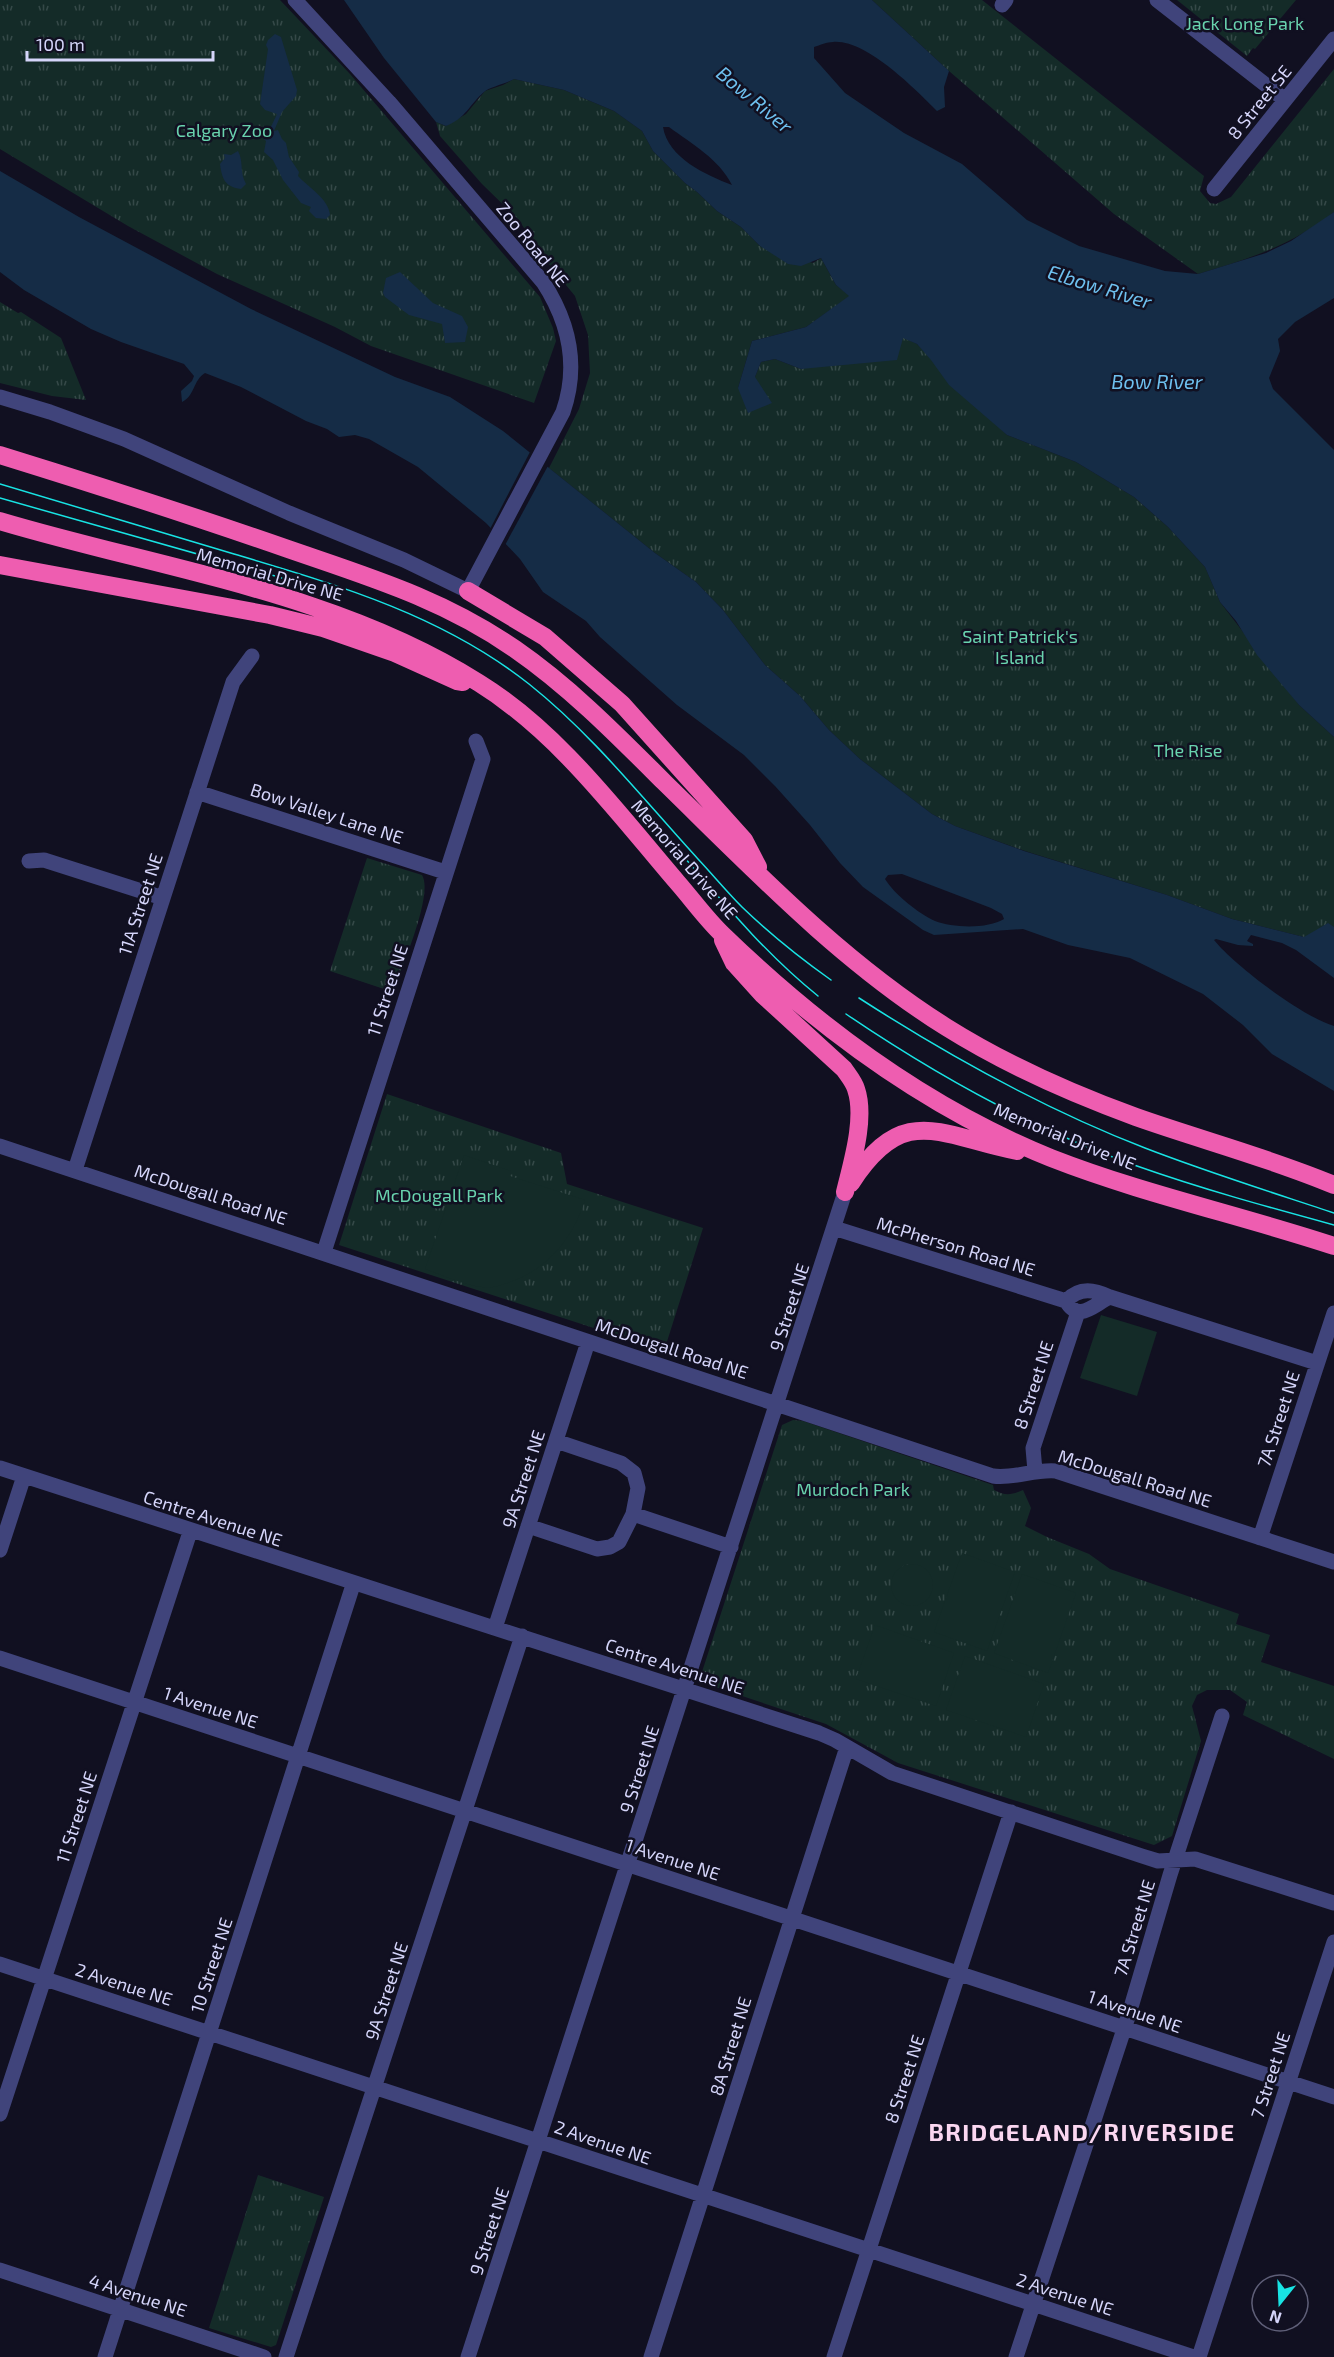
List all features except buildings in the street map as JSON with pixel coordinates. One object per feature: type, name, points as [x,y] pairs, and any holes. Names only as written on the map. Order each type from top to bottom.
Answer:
[{"type":"highway","name":"Memorial Drive NE","points":[[0,455],[384,581],[460,614],[515,649],[571,692],[764,879],[842,951],[896,995],[950,1030],[1005,1061],[1068,1090],[1134,1116],[1334,1185]]},
{"type":"highway","name":"Memorial Drive NE","points":[[0,521],[330,612],[416,646],[483,684],[532,722],[585,775],[720,932],[801,1006],[897,1076],[961,1115],[1050,1157],[1131,1187],[1334,1246]]},
{"type":"highway","points":[[0,565],[302,622],[395,652],[457,681],[483,684]]},
{"type":"highway","points":[[468,591],[545,637],[622,705],[744,840],[764,879]]},
{"type":"highway","points":[[720,932],[734,963],[762,994],[844,1069],[857,1090],[860,1110],[858,1128],[845,1192]]},
{"type":"highway","points":[[845,1192],[861,1168],[881,1145],[897,1135],[921,1130],[950,1134],[984,1144],[1050,1157]]},
{"type":"street","name":"Zoo Road NE","points":[[295,0],[389,102],[543,282],[554,299],[569,339],[572,369],[568,399],[468,591]]},
{"type":"street","points":[[1157,0],[1285,100]]},
{"type":"street","name":"8 Street SE","points":[[1214,189],[1334,39]]},
{"type":"street","points":[[0,397],[50,412],[124,439],[246,494],[404,560],[468,591]]},
{"type":"street","name":"11A Street NE","points":[[75,1170],[233,682],[252,656]]},
{"type":"street","name":"11 Street NE","points":[[324,1252],[483,759],[476,741]]},
{"type":"street","name":"Bow Valley Lane NE","points":[[197,792],[446,872]]},
{"type":"street","points":[[30,861],[45,860],[163,898]]},
{"type":"street","name":"McDougall Road NE","points":[[0,1146],[993,1476],[1007,1478],[1043,1470],[1066,1474],[1334,1562]]},
{"type":"street","name":"9 Street NE","points":[[468,2357],[845,1192]]},
{"type":"street","name":"McPherson Road NE","points":[[834,1228],[1066,1301],[1078,1312]]},
{"type":"street","points":[[1066,1301],[1072,1295],[1095,1290],[1110,1297],[1317,1363]]},
{"type":"street","points":[[1078,1312],[1085,1311],[1110,1297]]},
{"type":"street","name":"8 Street NE","points":[[1035,1471],[1033,1448],[1078,1312]]},
{"type":"street","name":"7A Street NE","points":[[1260,1538],[1334,1312]]},
{"type":"street","name":"9A Street NE","points":[[495,1628],[588,1342]]},
{"type":"street","points":[[528,1526],[597,1549],[610,1547],[619,1542],[633,1514],[638,1488],[634,1473],[621,1463],[556,1441]]},
{"type":"street","name":"Centre Avenue NE","points":[[0,1468],[190,1532],[522,1636],[819,1733],[892,1773],[1158,1861],[1195,1859],[1334,1903]]},
{"type":"street","points":[[0,1550],[24,1476]]},
{"type":"street","points":[[633,1514],[731,1547]]},
{"type":"street","name":"11 Street NE","points":[[0,2114],[190,1532]]},
{"type":"street","name":"10 Street NE","points":[[105,2357],[353,1584]]},
{"type":"street","name":"9A Street NE","points":[[286,2357],[522,1636]]},
{"type":"street","name":"1 Avenue NE","points":[[0,1658],[1334,2097]]},
{"type":"street","name":"7A Street NE","points":[[1016,2357],[1124,2028],[1175,1859],[1222,1716]]},
{"type":"street","name":"8A Street NE","points":[[651,2357],[847,1747]]},
{"type":"street","name":"8 Street NE","points":[[834,2357],[1011,1812]]},
{"type":"street","name":"7 Street NE","points":[[1199,2357],[1334,1942]]},
{"type":"street","name":"2 Avenue NE","points":[[0,1964],[1194,2357]]},
{"type":"street","name":"4 Avenue NE","points":[[0,2270],[264,2357]]},
{"type":"green space","name":"Calgary Zoo","points":[[0,0],[280,0],[350,74],[540,297],[556,341],[534,403],[371,346],[335,327],[217,274],[128,226],[0,149]]},
{"type":"green space","points":[[872,0],[982,0],[1204,176],[1200,191],[1210,203],[1216,204],[1231,197],[1334,69],[1334,212],[1285,243],[1252,257],[1198,274],[1114,214],[949,71]]},
{"type":"green space","name":"Jack Long Park","points":[[1177,0],[1296,0],[1247,56]]},
{"type":"green space","name":"Saint Patrick's Island","points":[[514,79],[564,90],[614,111],[642,131],[653,151],[685,183],[717,211],[741,227],[760,246],[813,263],[821,258],[836,285],[850,296],[806,327],[752,341],[738,388],[755,377],[761,362],[775,359],[801,369],[903,337],[917,344],[1007,435],[1076,462],[1134,497],[1168,527],[1205,567],[1220,602],[1299,705],[1334,737],[1334,964],[1304,937],[1232,919],[1167,895],[1025,851],[955,826],[932,814],[860,759],[829,730],[800,696],[765,665],[723,610],[696,582],[655,553],[549,468],[579,409],[590,373],[588,335],[575,296],[539,252],[519,220],[482,184],[440,136],[436,122],[446,126],[466,114],[485,91]]},
{"type":"green space","points":[[0,302],[18,313],[21,312],[61,338],[86,400],[52,396],[0,383]]},
{"type":"green space","points":[[367,858],[422,875],[425,885],[420,914],[393,992],[330,971]]},
{"type":"green space","name":"McDougall Park","points":[[387,1094],[561,1153],[567,1184],[703,1228],[664,1351],[339,1245]]},
{"type":"green space","points":[[464,1155],[511,1171],[510,1176],[585,1200],[574,1227],[557,1250],[536,1269],[510,1282],[485,1287],[468,1284],[425,1269]]},
{"type":"green space","points":[[1101,1315],[1157,1332],[1137,1396],[1080,1378]]},
{"type":"green space","name":"Murdoch Park","points":[[793,1420],[803,1421],[993,1485],[994,1490],[1005,1494],[1023,1490],[1031,1508],[1025,1526],[1089,1554],[1110,1569],[1239,1614],[1236,1624],[1270,1635],[1261,1662],[1334,1686],[1334,1759],[1243,1715],[1247,1702],[1230,1690],[1207,1690],[1197,1695],[1192,1706],[1201,1741],[1172,1836],[1154,1845],[898,1763],[826,1724],[709,1685],[702,1672],[782,1425]]},
{"type":"green space","points":[[962,1553],[1015,1572],[987,1651],[934,1632]]},
{"type":"green space","points":[[912,1564],[920,1565],[927,1570],[932,1577],[932,1593],[927,1600],[920,1605],[912,1606],[904,1605],[897,1600],[892,1593],[891,1585],[892,1577],[897,1570],[904,1565]]},
{"type":"green space","points":[[1022,1574],[1076,1593],[1048,1673],[994,1653]]},
{"type":"green space","points":[[875,1625],[954,1653],[936,1706],[856,1679]]},
{"type":"green space","points":[[965,1656],[1044,1684],[1026,1737],[946,1710]]},
{"type":"green space","points":[[258,2175],[324,2197],[276,2345],[271,2347],[209,2328]]},
{"type":"water","name":"Bow River","points":[[344,0],[872,0],[949,71],[944,87],[945,107],[937,111],[889,67],[860,48],[846,43],[828,42],[814,47],[814,58],[845,93],[904,133],[962,164],[1027,220],[1079,246],[1165,271],[1198,274],[1266,253],[1291,241],[1334,212],[1334,298],[1295,322],[1278,339],[1280,351],[1269,378],[1273,389],[1334,450],[1334,737],[1299,705],[1257,655],[1236,621],[1220,602],[1205,567],[1168,527],[1134,497],[1076,462],[1007,435],[949,385],[917,344],[903,338],[897,360],[801,369],[775,359],[761,362],[755,377],[772,403],[748,413],[738,388],[752,341],[806,327],[849,296],[836,285],[821,258],[801,266],[788,264],[760,246],[741,227],[717,211],[685,183],[653,151],[642,131],[614,111],[564,90],[514,79],[486,90],[463,115],[446,126],[436,122],[384,58]],"holes":[[[663,127],[669,127],[720,167],[732,185],[700,170],[680,156],[666,138]]]},
{"type":"water","points":[[275,34],[281,37],[297,90],[296,96],[282,112],[274,131],[278,130],[286,143],[289,157],[299,172],[298,176],[329,209],[330,215],[326,219],[316,218],[309,211],[311,207],[301,203],[283,180],[273,160],[264,152],[266,141],[261,136],[268,133],[277,114],[265,110],[260,104],[268,49],[266,45]]},
{"type":"water","points":[[238,151],[246,184],[241,189],[225,181],[220,164],[225,158],[224,154],[231,155]]},
{"type":"water","points":[[0,171],[79,217],[251,309],[395,377],[450,397],[503,431],[655,553],[696,582],[723,610],[765,665],[800,696],[829,730],[860,759],[932,814],[955,826],[1024,851],[1167,895],[1232,919],[1304,937],[1328,923],[1334,927],[1334,978],[1296,950],[1282,943],[1251,935],[1247,941],[1253,946],[1214,940],[1237,963],[1288,1002],[1334,1026],[1334,1091],[1272,1054],[1243,1025],[1203,994],[1130,958],[1068,945],[1023,929],[934,935],[923,930],[863,887],[775,786],[744,755],[677,705],[600,637],[586,621],[543,592],[520,559],[486,523],[418,467],[369,439],[355,435],[339,437],[241,387],[205,373],[182,402],[181,391],[194,376],[184,364],[91,329],[24,290],[0,272]],"holes":[[[902,874],[1002,914],[1004,919],[980,926],[942,923],[915,909],[894,891],[885,879],[888,875]]]},
{"type":"water","points":[[400,272],[433,303],[462,316],[468,327],[465,342],[445,343],[442,324],[409,315],[385,297],[383,293],[386,278]]},
{"type":"pier","points":[[531,450],[549,464],[504,547],[489,531]]},
{"type":"tram line","points":[[0,484],[312,578],[388,605],[461,639],[496,660],[529,684],[575,724],[742,907],[763,927],[831,980]]},
{"type":"tram line","points":[[0,498],[282,578]]},
{"type":"tram line","points":[[671,842],[759,942],[818,996]]},
{"type":"tram line","points":[[859,998],[962,1061],[1034,1099],[1107,1133],[1168,1157],[1334,1213]]},
{"type":"tram line","points":[[846,1014],[950,1079],[1061,1136],[1161,1174],[1334,1225]]},
{"type":"district","name":"BRIDGELAND/RIVERSIDE","points":[[1082,2131]]},
{"type":"water label","name":"Elbow River","points":[[1100,286]]},
{"type":"park label","name":"The Rise","points":[[1188,750]]}]
